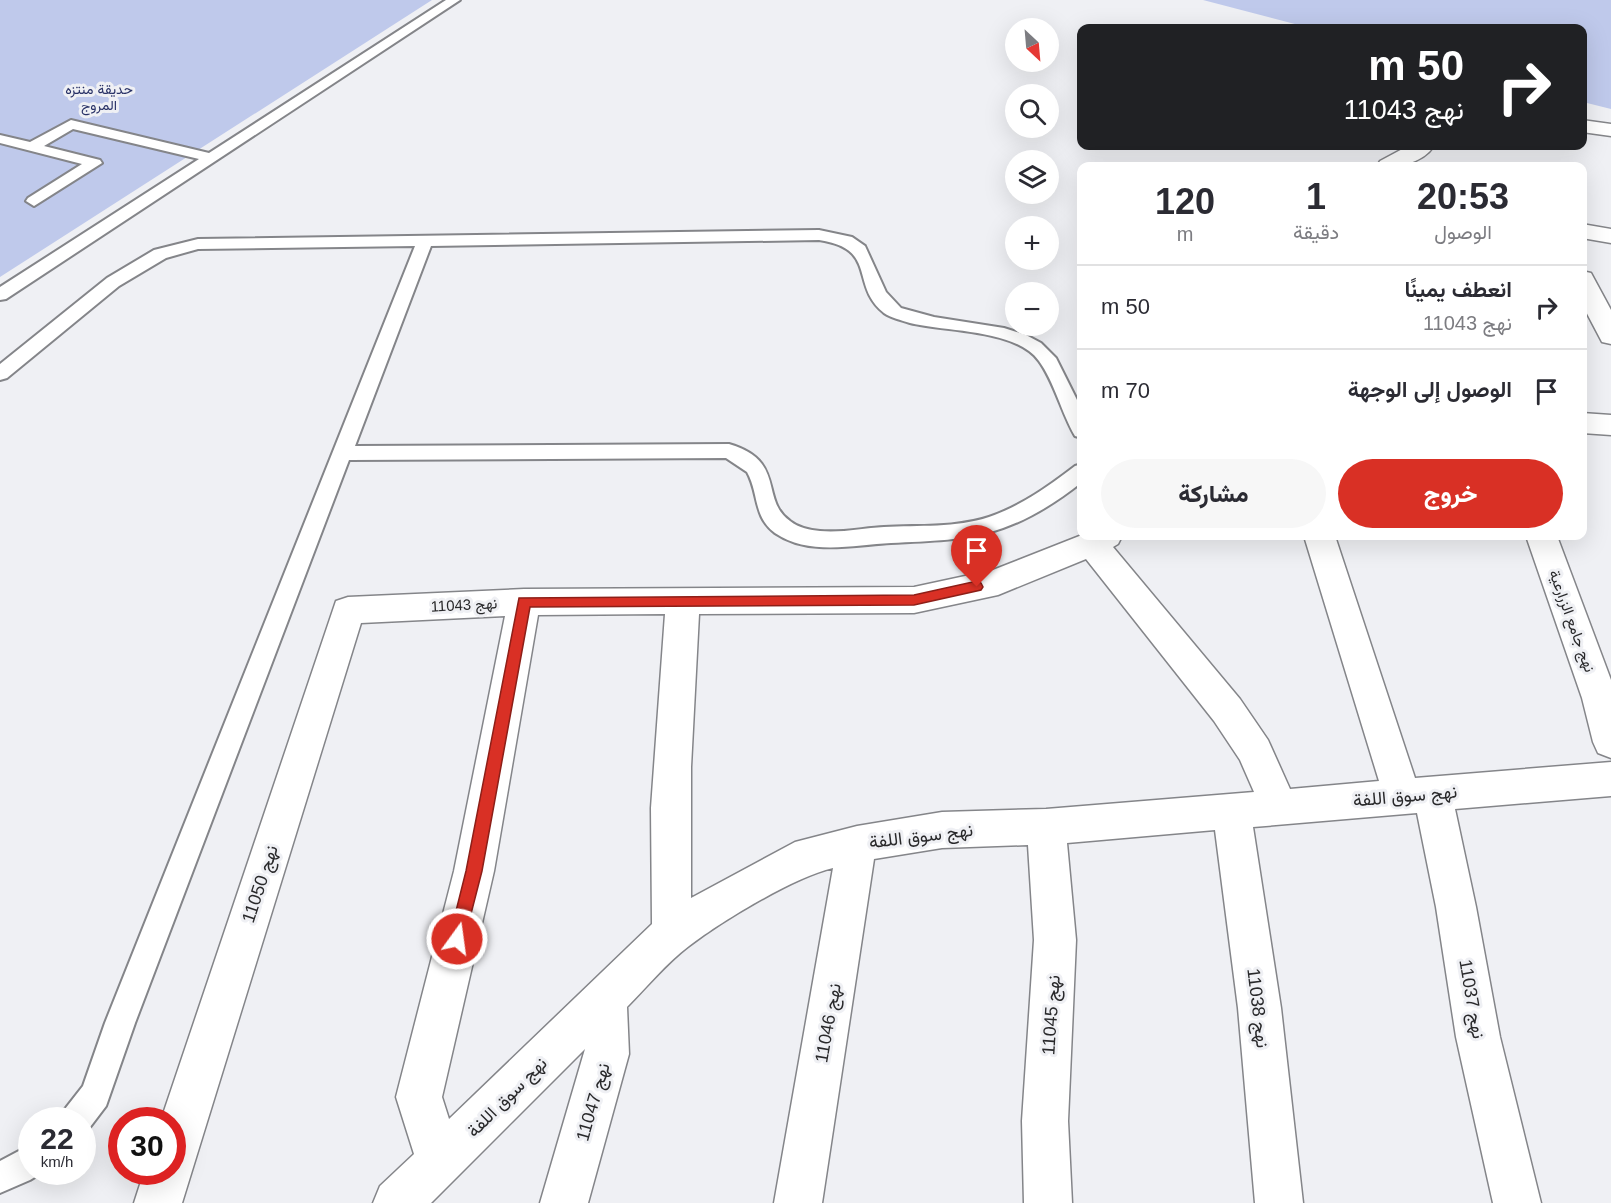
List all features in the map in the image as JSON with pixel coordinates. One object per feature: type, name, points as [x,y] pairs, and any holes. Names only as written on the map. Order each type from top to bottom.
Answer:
[{"type":"street","points":[[1587,127],[1611,130]]},
{"type":"street","points":[[1395,162],[1416,150]]},
{"type":"street","points":[[1587,232],[1611,236]]},
{"type":"street","points":[[1587,288],[1611,336]]},
{"type":"street","points":[[1587,423],[1611,425]]},
{"type":"street","points":[[1100,540],[1227,710],[1255,752],[1279,806]]},
{"type":"street","name":"نهج 11043","points":[[348,610],[524,602],[914,600],[998,582],[1100,540]]},
{"type":"street","name":"نهج 11037","points":[[1322,540],[1417,794],[1456,907],[1478,1037],[1517,1203]]},
{"type":"street","name":"نهج جامع الزرارعية","points":[[1542,540],[1593,676],[1611,742]]},
{"type":"street","points":[[440,1163],[419,1097],[474,871],[524,602]]},
{"type":"street","points":[[673,932],[670,889],[671,759],[683,602]]},
{"type":"street","name":"نهج 11050","points":[[186,1114],[348,610]]},
{"type":"street","name":"نهج سوق اللفة","points":[[397,1203],[673,932],[735,894],[809,855],[857,844],[942,830],[1046,827],[1232,813],[1279,806],[1611,779]]},
{"type":"street","name":"نهج 11038","points":[[1232,813],[1243,883],[1272,1119],[1279,1203]]},
{"type":"street","name":"نهج 11045","points":[[1046,827],[1055,940],[1045,1121],[1048,1203]]},
{"type":"street","name":"نهج 11046","points":[[798,1203],[857,844]]},
{"type":"street","name":"نهج 11047","points":[[564,1203],[607,1054],[605,999]]},
{"type":"street","points":[[158,1203],[164,1185]]},
{"type":"lane","points":[[0,295],[454,0]]},
{"type":"lane","points":[[32,147],[71,124],[211,158]]},
{"type":"lane","points":[[0,140],[95,163],[34,201]]},
{"type":"lane","points":[[0,374],[113,282],[146,261],[170,251],[198,244],[819,235],[843,239],[862,252],[877,294],[890,309],[925,321],[996,332],[1025,341],[1039,349],[1047,358],[1077,421]]},
{"type":"lane","points":[[86,1107],[95,1095],[120,1023],[425,240]]},
{"type":"lane","points":[[342,453],[729,451],[745,457],[754,464],[762,478],[767,506],[780,525],[795,533],[822,539],[948,532],[983,527],[1024,509],[1064,486],[1077,475]]},
{"type":"lane","points":[[0,1177],[18,1167]]},
{"type":"green space","name":"حديقة منتزه المروج","points":[[0,0],[432,0],[0,277]]},
{"type":"green space","points":[[1203,0],[1611,0],[1611,109],[1587,103],[1587,24],[1295,24]]},
{"type":"route","points":[[457,939],[474,871],[524,602],[914,600],[977,587]]}]
